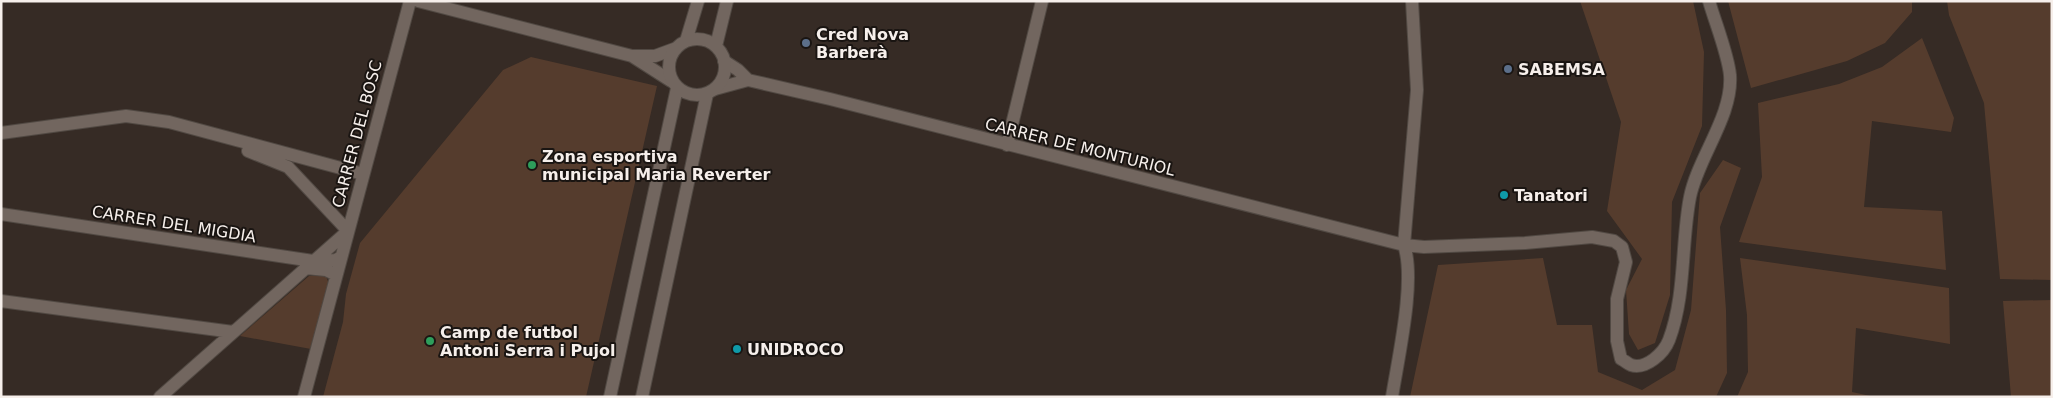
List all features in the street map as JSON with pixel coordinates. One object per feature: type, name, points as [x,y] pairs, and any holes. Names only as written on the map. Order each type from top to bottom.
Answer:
[{"type":"street","name":"CARRER DEL BOSC","points":[[304,397],[410,1]]},
{"type":"street","points":[[418,1],[632,56],[655,56],[674,49],[686,41],[703,40],[716,46],[724,61],[724,76],[711,91],[642,397]]},
{"type":"street","points":[[686,41],[698,1]]},
{"type":"street","points":[[716,46],[727,1]]},
{"type":"street","points":[[1006,145],[1042,1]]},
{"type":"street","points":[[1392,397],[1406,293],[1408,256],[1404,245],[1417,90],[1412,1]]},
{"type":"street","name":"CARRER DE MONTURIOL","points":[[711,91],[748,80],[830,98],[1006,145],[1404,245],[1424,247],[1525,243],[1592,237],[1614,241],[1622,247],[1626,262],[1617,299],[1617,342],[1621,358],[1631,365],[1646,365],[1669,341],[1679,296],[1690,197],[1699,165],[1719,124],[1728,95],[1730,74],[1709,1]]},
{"type":"street","points":[[610,397],[674,84],[668,62],[674,49]]},
{"type":"street","points":[[632,56],[687,94],[711,91]]},
{"type":"street","name":"CARRER DE MONTURIOL","points":[[724,61],[738,70],[748,80]]},
{"type":"street","points":[[1,133],[126,116],[169,122],[363,174]]},
{"type":"street","points":[[160,397],[348,231],[288,167],[205,132]]},
{"type":"street","name":"CARRER DEL MIGDIA","points":[[1,214],[309,264],[341,258]]},
{"type":"street","points":[[309,264],[336,275]]},
{"type":"street","points":[[1,301],[233,332]]},
{"type":"shaded area","points":[[1580,1],[1693,1],[1704,52],[1702,126],[1672,202],[1670,295],[1655,343],[1638,350],[1629,334],[1626,290],[1642,259],[1607,211],[1621,122]]},
{"type":"shaded area","points":[[1728,1],[1912,1],[1912,12],[1885,43],[1847,61],[1751,88]]},
{"type":"shaded area","points":[[1947,1],[2052,1],[2052,280],[2000,279],[1984,103],[1949,15]]},
{"type":"shaded area","points":[[1922,38],[1954,118],[1951,132],[1872,121],[1864,207],[1942,211],[1946,270],[1739,242],[1762,177],[1758,103],[1839,84],[1882,67]]},
{"type":"shaded area","name":"Zona esportiva municipal Maria Reverter","points":[[531,57],[657,86],[586,397],[323,397],[343,322],[346,294],[360,243],[503,70]]},
{"type":"shaded area","points":[[1723,160],[1741,168],[1720,227],[1726,310],[1727,373],[1716,397],[1410,397],[1438,265],[1543,258],[1557,325],[1592,325],[1598,372],[1642,390],[1675,370],[1691,310],[1700,193]]},
{"type":"shaded area","points":[[1740,258],[1949,288],[1950,344],[1856,328],[1852,392],[1875,397],[1737,397],[1748,372],[1747,315]]},
{"type":"shaded area","points":[[309,276],[326,276],[329,284],[311,349],[240,336]]},
{"type":"shaded area","points":[[2052,300],[2052,397],[2011,397],[2003,301]]},
{"type":"place","name":"Cred Nova Barberà","points":[[806,43]]},
{"type":"place","name":"SABEMSA","points":[[1508,69]]},
{"type":"place","name":"Zona esportiva municipal Maria Reverter","points":[[532,165]]},
{"type":"place","name":"Tanatori","points":[[1504,195]]},
{"type":"place","name":"Camp de futbol Antoni Serra i Pujol","points":[[430,341]]},
{"type":"place","name":"UNIDROCO","points":[[737,349]]}]
